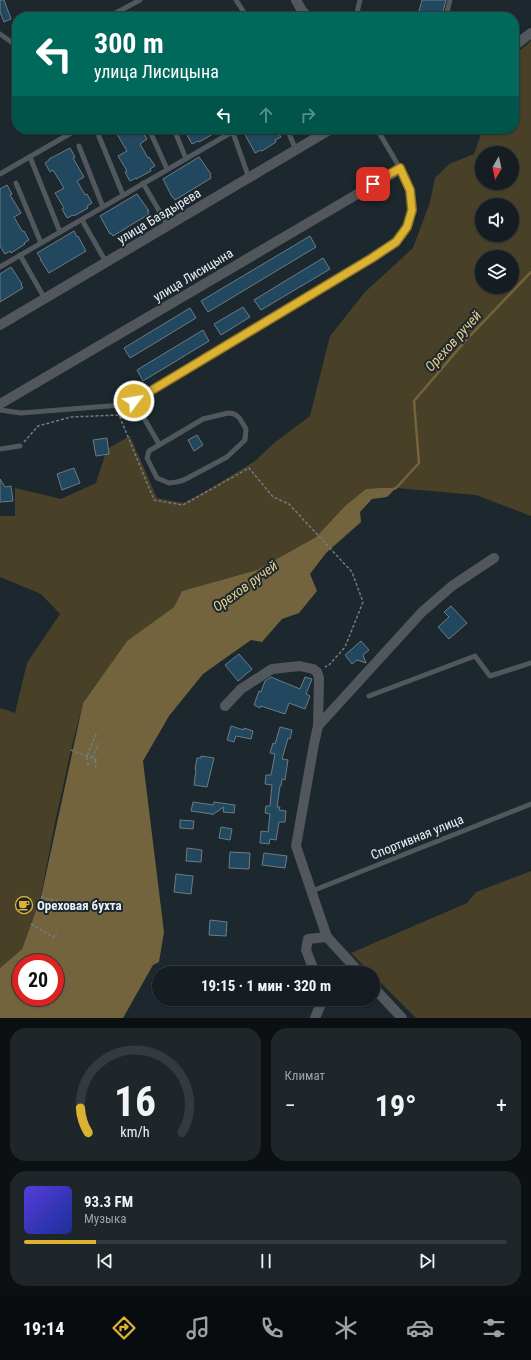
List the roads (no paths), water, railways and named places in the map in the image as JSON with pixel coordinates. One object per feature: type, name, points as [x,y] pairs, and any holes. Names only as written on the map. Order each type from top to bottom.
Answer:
[{"type":"street","points":[[296,0],[302,12]]},
{"type":"street","points":[[519,42],[531,33]]},
{"type":"street","name":"улица Баздырева","points":[[0,325],[296,150],[319,134]]},
{"type":"street","name":"улица Лисицына","points":[[0,404],[400,168]]},
{"type":"street","points":[[318,726],[422,612],[452,586],[494,558]]},
{"type":"street","points":[[225,706],[241,689],[272,669],[300,666],[313,669],[317,672],[319,678],[318,726],[296,846],[327,938],[353,966]]},
{"type":"street","points":[[312,966],[306,950],[308,939],[327,938]]},
{"type":"street","points":[[380,994],[402,1018]]},
{"type":"street","points":[[314,1018],[320,1006]]},
{"type":"lane","points":[[117,12],[140,0]]},
{"type":"lane","points":[[236,0],[244,12]]},
{"type":"lane","points":[[357,12],[360,0]]},
{"type":"lane","points":[[447,12],[450,0]]},
{"type":"lane","points":[[0,34],[12,42]]},
{"type":"lane","points":[[0,174],[69,134]]},
{"type":"lane","points":[[98,134],[123,196]]},
{"type":"lane","points":[[151,134],[167,169]]},
{"type":"lane","points":[[176,134],[186,159]]},
{"type":"lane","points":[[0,267],[186,159],[226,134]]},
{"type":"lane","points":[[233,134],[249,178]]},
{"type":"lane","points":[[289,134],[296,150]]},
{"type":"lane","points":[[0,410],[21,413],[121,405],[134,401],[386,250],[396,242],[407,227],[412,210],[410,190],[400,168],[380,134]]},
{"type":"lane","points":[[79,146],[103,207]]},
{"type":"lane","points":[[30,157],[60,232]]},
{"type":"lane","points":[[16,183],[41,243]]},
{"type":"lane","points":[[143,183],[168,226]]},
{"type":"lane","points":[[82,220],[106,262]]},
{"type":"lane","points":[[20,255],[45,298]]},
{"type":"lane","points":[[134,401],[159,444]]},
{"type":"lane","points":[[228,413],[238,415],[246,429],[245,440],[227,457],[184,480],[177,482],[169,483],[157,478],[147,458],[149,450],[159,444],[203,419],[228,413]]},
{"type":"lane","points":[[0,449],[20,446]]},
{"type":"lane","points":[[369,696],[476,656],[490,676],[531,663]]},
{"type":"lane","name":"Спортивная улица","points":[[312,891],[531,804]]},
{"type":"water","points":[[396,488],[387,497],[372,499],[360,512],[361,522],[326,553],[310,574],[317,591],[299,613],[282,619],[262,642],[251,640],[203,674],[169,716],[143,761],[164,932],[159,962],[152,966],[123,1018],[0,1018],[0,968],[12,958],[12,1006],[64,1006],[64,954],[16,954],[22,949],[41,897],[83,703],[127,641],[174,607],[182,591],[257,570],[316,537],[346,505],[366,489]]},
{"type":"waterway","name":"Орехов ручей","points":[[393,489],[396,488],[419,463],[414,401],[467,339],[531,272]]},
{"type":"place","name":"Ореховая бухта","points":[[24,905]]}]
